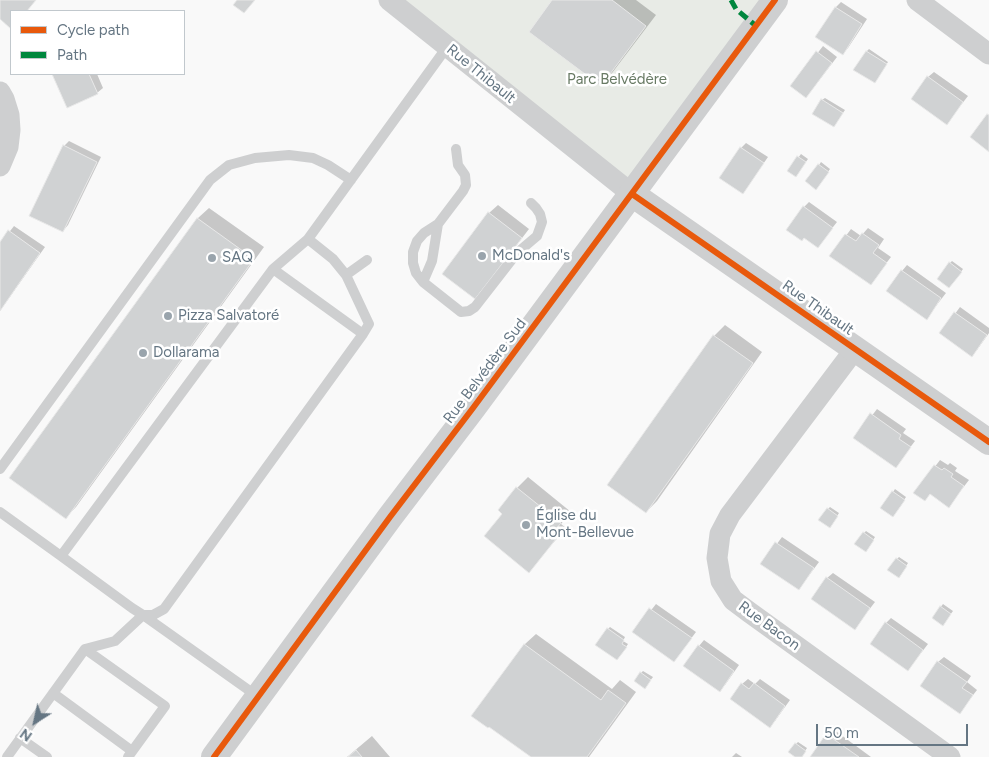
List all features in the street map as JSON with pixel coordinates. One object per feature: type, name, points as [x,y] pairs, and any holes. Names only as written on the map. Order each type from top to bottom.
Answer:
[{"type":"street","name":"Rue Thibault","points":[[389,0],[632,194],[989,442]]},
{"type":"street","name":"Rue Belvédère Sud","points":[[214,757],[775,0]]},
{"type":"street","points":[[916,0],[989,54]]},
{"type":"street","points":[[0,92],[9,115],[10,130],[4,156]]},
{"type":"street","name":"Rue Bacon","points":[[855,348],[730,515],[720,534],[717,558],[720,573],[725,587],[733,600],[945,756]]},
{"type":"lane","points":[[61,556],[273,269],[308,239],[448,47]]},
{"type":"lane","points":[[456,149],[458,165],[465,174],[466,185],[438,224],[424,233],[417,242],[413,252],[413,263],[416,273],[422,282],[461,312],[475,307],[517,253],[537,236],[542,222],[540,214],[531,203]]},
{"type":"lane","points":[[0,469],[210,180],[229,165],[255,158],[289,155],[313,158],[351,180]]},
{"type":"lane","points":[[422,282],[432,261],[438,224]]},
{"type":"lane","points":[[7,757],[85,649],[115,641],[143,614],[154,615],[164,609],[363,334],[368,324],[346,275],[333,259],[308,239]]},
{"type":"lane","points":[[346,275],[367,260]]},
{"type":"lane","points":[[273,269],[363,334]]},
{"type":"lane","points":[[0,512],[258,697]]},
{"type":"lane","points":[[53,693],[130,754],[165,706],[85,649]]},
{"type":"lane","points":[[20,738],[46,757]]},
{"type":"green space","name":"Parc Belvédère","points":[[389,0],[775,0],[632,194]]},
{"type":"building","points":[[0,0],[36,0],[28,10],[10,10],[10,28],[0,19]]},
{"type":"building","points":[[237,0],[255,0],[244,13],[233,5]]},
{"type":"building","points":[[552,0],[612,0],[646,26],[601,86],[529,32]]},
{"type":"building","points":[[835,7],[862,24],[843,55],[815,37]]},
{"type":"building","points":[[816,51],[832,63],[806,98],[790,86]]},
{"type":"building","points":[[866,51],[887,64],[875,83],[853,70]]},
{"type":"building","points":[[52,75],[89,75],[98,94],[67,108]]},
{"type":"building","points":[[927,76],[963,102],[947,125],[911,99]]},
{"type":"building","points":[[821,99],[843,113],[834,127],[812,114]]},
{"type":"building","points":[[987,114],[989,115],[989,152],[970,137]]},
{"type":"building","points":[[63,145],[97,162],[63,232],[29,216]]},
{"type":"building","points":[[740,147],[764,163],[743,194],[719,178]]},
{"type":"building","points":[[797,156],[806,162],[796,177],[787,171]]},
{"type":"building","points":[[818,164],[829,172],[816,190],[805,181]]},
{"type":"building","points":[[803,206],[833,228],[818,248],[804,238],[802,241],[786,230]]},
{"type":"building","name":"McDonald's","points":[[488,212],[522,238],[475,299],[442,274]]},
{"type":"building","points":[[197,218],[254,259],[66,519],[9,478]]},
{"type":"building","points":[[8,230],[40,253],[0,311],[0,242]]},
{"type":"building","points":[[862,233],[879,245],[873,253],[887,263],[871,285],[829,256],[845,234],[856,241]]},
{"type":"building","points":[[949,262],[962,272],[949,288],[937,279]]},
{"type":"building","points":[[901,270],[941,298],[927,320],[886,291]]},
{"type":"building","points":[[954,312],[987,335],[972,357],[939,333]]},
{"type":"building","points":[[713,335],[753,363],[646,513],[607,485]]},
{"type":"building","points":[[870,413],[901,435],[899,439],[911,447],[896,468],[853,438]]},
{"type":"building","points":[[934,465],[942,470],[944,468],[953,474],[951,477],[964,486],[949,508],[930,494],[925,501],[913,493]]},
{"type":"building","points":[[516,487],[561,523],[551,535],[556,539],[529,573],[484,536],[502,514],[498,510]]},
{"type":"building","points":[[892,491],[905,500],[893,517],[880,508]]},
{"type":"building","points":[[827,508],[838,516],[830,528],[818,520]]},
{"type":"building","points":[[863,532],[874,540],[866,552],[854,544]]},
{"type":"building","points":[[775,542],[814,568],[799,590],[760,564]]},
{"type":"building","points":[[896,558],[907,566],[899,578],[887,570]]},
{"type":"building","points":[[826,577],[870,608],[855,630],[811,599]]},
{"type":"building","points":[[940,606],[951,614],[943,626],[932,618]]},
{"type":"building","points":[[649,608],[692,638],[674,662],[632,632]]},
{"type":"building","points":[[885,622],[923,650],[908,671],[870,644]]},
{"type":"building","points":[[607,628],[624,640],[622,644],[627,647],[617,660],[595,645]]},
{"type":"building","points":[[524,644],[601,700],[608,690],[626,703],[587,757],[531,757],[471,716]]},
{"type":"building","points":[[698,645],[734,671],[720,692],[683,666]]},
{"type":"building","points":[[937,661],[967,682],[962,688],[973,695],[960,714],[920,686]]},
{"type":"building","points":[[640,672],[651,680],[645,689],[634,681]]},
{"type":"building","points":[[741,683],[749,689],[754,683],[785,706],[770,728],[730,699]]},
{"type":"building","points":[[826,734],[859,757],[810,757]]},
{"type":"building","points":[[795,743],[806,751],[802,757],[795,757],[788,752]]},
{"type":"building","points":[[356,750],[362,757],[348,757]]},
{"type":"marked path","points":[[731,0],[736,9],[756,26]]},
{"type":"cycle path","points":[[214,757],[775,0]]},
{"type":"cycle path","points":[[632,194],[989,442]]},
{"type":"place","name":"McDonald's","points":[[482,256]]},
{"type":"place","name":"SAQ","points":[[212,258]]},
{"type":"place","name":"Pizza Salvatoré","points":[[168,316]]},
{"type":"place","name":"Dollarama","points":[[143,353]]},
{"type":"place","name":"Église du Mont-Bellevue","points":[[526,525]]}]
